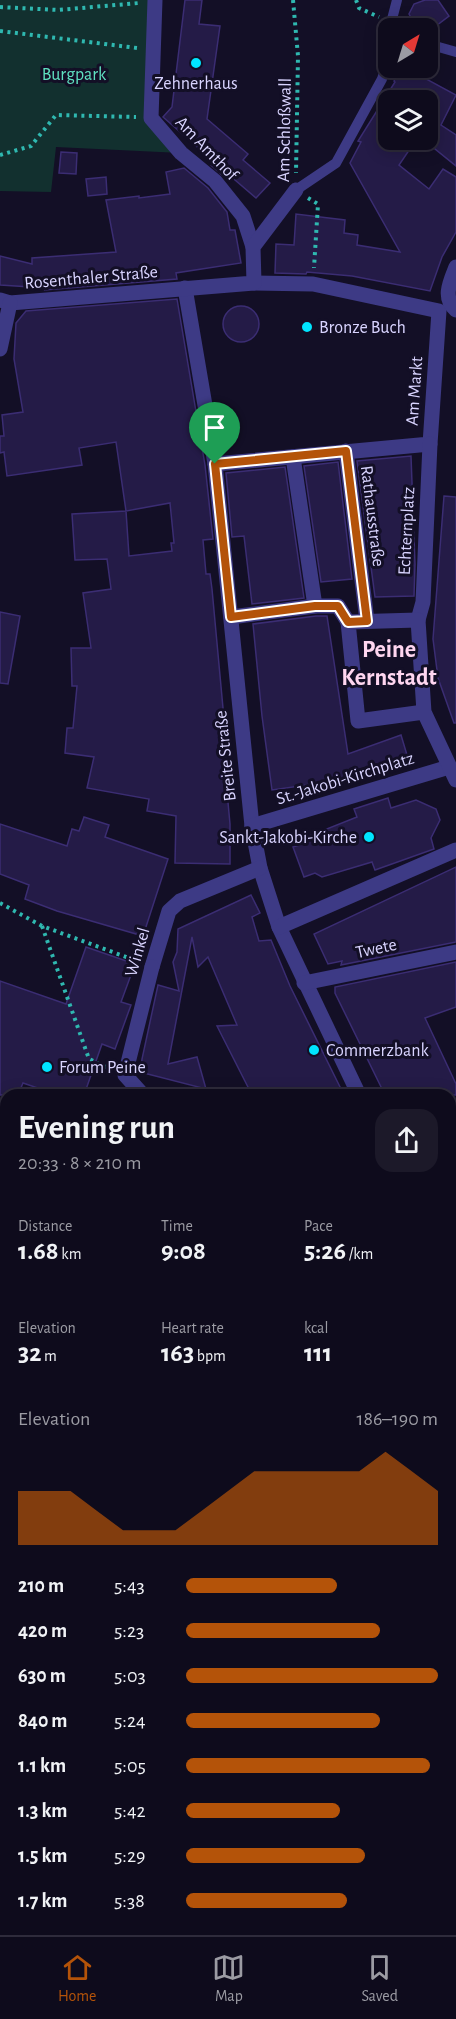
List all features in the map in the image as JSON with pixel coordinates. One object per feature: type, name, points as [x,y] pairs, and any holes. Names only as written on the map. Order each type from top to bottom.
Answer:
[{"type":"street","name":"Am Amthof","points":[[155,1],[151,118],[181,153],[215,181],[243,216],[253,247],[254,283]]},
{"type":"street","points":[[253,247],[296,190]]},
{"type":"street","points":[[453,308],[447,293],[456,267]]},
{"type":"street","name":"Am Markt","points":[[185,288],[254,283],[313,284],[439,311],[430,444],[215,464]]},
{"type":"street","points":[[185,288],[215,464]]},
{"type":"street","name":"Rosenthaler Straße","points":[[5,302],[185,288]]},
{"type":"street","points":[[0,349],[5,302]]},
{"type":"street","name":"Echternplatz","points":[[430,444],[423,602],[418,620],[424,712],[453,773]]},
{"type":"street","name":"Rathausstraße","points":[[346,451],[367,621]]},
{"type":"street","points":[[293,457],[315,606]]},
{"type":"street","name":"Breite Straße","points":[[215,464],[252,826],[260,868],[279,927],[356,1089]]},
{"type":"street","points":[[231,617],[315,606],[338,606],[348,622],[358,721],[424,712]]},
{"type":"street","points":[[348,622],[418,620]]},
{"type":"street","name":"St.-Jakobi-Kirchplatz","points":[[252,826],[453,773]]},
{"type":"street","points":[[279,927],[456,850]]},
{"type":"street","name":"Winkel","points":[[125,1075],[152,967],[170,911],[180,901],[260,868]]},
{"type":"street","name":"Twete","points":[[304,983],[456,952]]},
{"type":"street","points":[[125,1075],[138,1089]]},
{"type":"lane","points":[[394,18],[397,0]]},
{"type":"lane","points":[[438,47],[456,52]]},
{"type":"lane","points":[[296,190],[336,163],[382,78]]},
{"type":"path","name":"Am Schloßwall","points":[[293,0],[298,57],[296,190],[318,204],[313,284]]},
{"type":"path","points":[[356,0],[358,8],[378,19]]},
{"type":"path","points":[[0,7],[58,10],[155,1]]},
{"type":"path","points":[[0,31],[153,50]]},
{"type":"path","points":[[0,155],[31,146],[56,115],[151,118]]},
{"type":"path","points":[[0,903],[42,926],[152,967]]},
{"type":"path","points":[[42,926],[89,1059],[125,1075]]},
{"type":"green space","name":"Burgpark","points":[[0,0],[155,0],[151,118],[181,153],[56,147],[51,192],[0,191]]},
{"type":"building","points":[[185,0],[202,0],[199,24],[220,26],[207,119],[248,154],[243,160],[270,183],[256,198],[221,168],[222,175],[212,166],[219,166],[163,117],[172,107]]},
{"type":"building","points":[[425,0],[438,0],[449,16],[438,24],[438,18],[411,18],[409,14],[414,4]]},
{"type":"building","points":[[396,78],[425,78],[456,95],[441,125],[456,135],[456,166],[436,150],[438,150],[438,90],[390,90]]},
{"type":"building","points":[[378,109],[378,150],[409,150],[399,165],[429,189],[443,169],[456,177],[456,232],[442,257],[430,291],[352,276],[307,272],[306,274],[275,273],[276,244],[294,245],[296,214],[345,220],[344,233],[358,235],[357,245],[400,252],[350,163],[361,142],[358,141]]},
{"type":"building","points":[[61,152],[77,153],[76,174],[59,173]]},
{"type":"building","points":[[184,168],[208,188],[227,212],[230,230],[235,230],[241,263],[176,273],[177,279],[45,290],[46,288],[0,285],[0,256],[32,264],[32,258],[116,252],[106,200],[170,194],[166,172]]},
{"type":"building","points":[[106,177],[107,194],[88,196],[86,179]]},
{"type":"building","points":[[177,299],[205,465],[213,539],[203,540],[206,574],[210,574],[212,589],[226,744],[225,770],[230,824],[230,864],[175,863],[176,816],[147,811],[149,799],[87,788],[94,757],[65,753],[67,728],[73,728],[77,686],[72,686],[71,648],[91,648],[83,593],[111,589],[107,559],[75,560],[72,514],[126,511],[116,442],[79,448],[82,465],[7,476],[4,452],[0,453],[0,436],[4,436],[2,415],[23,412],[14,359],[16,323],[26,311]],"holes":[[[170,503],[174,543],[171,543],[172,551],[129,556],[126,511]]]},
{"type":"building","points":[[241,306],[254,311],[259,324],[254,337],[241,342],[228,337],[223,324],[228,311]]},
{"type":"building","points":[[411,456],[414,596],[375,597],[357,461]]},
{"type":"building","points":[[338,462],[352,579],[321,582],[304,466]]},
{"type":"building","points":[[285,467],[304,598],[252,604],[244,536],[232,537],[226,473]]},
{"type":"building","points":[[444,496],[456,497],[456,723],[454,723],[438,678],[433,639]]},
{"type":"building","points":[[0,612],[20,616],[8,684],[0,683]]},
{"type":"building","points":[[327,616],[348,754],[401,735],[410,765],[357,778],[272,790],[253,624]]},
{"type":"building","name":"Sankt-Jakobi-Kirche","points":[[388,798],[391,808],[416,800],[436,809],[440,820],[431,838],[434,849],[375,870],[372,862],[322,877],[315,873],[304,877],[293,847],[306,843],[309,836],[357,817],[354,809]]},
{"type":"building","points":[[84,817],[109,825],[105,837],[168,859],[143,936],[57,911],[25,899],[29,885],[0,874],[0,824],[67,846],[72,829],[79,831]]},
{"type":"building","points":[[456,867],[456,942],[341,965],[342,961],[328,964],[314,934]]},
{"type":"building","points":[[251,895],[260,913],[252,917],[259,941],[271,940],[290,986],[341,1089],[249,1089],[217,1026],[237,1025],[208,957],[198,967],[192,937],[168,1064],[197,1057],[206,1089],[136,1071],[141,1070],[158,985],[179,991],[173,962],[177,952],[178,929]]},
{"type":"building","points":[[86,947],[135,964],[121,1002],[131,1005],[115,1049],[102,1044],[86,1089],[40,1089],[23,1083],[20,1089],[0,1089],[0,981],[66,1004]]},
{"type":"building","points":[[456,962],[456,1007],[425,1018],[456,1084],[456,1089],[382,1089],[335,993],[335,987]]},
{"type":"place","name":"Zehnerhaus","points":[[196,63]]},
{"type":"place","name":"Bronze Buch","points":[[307,327]]},
{"type":"place","name":"Sankt-Jakobi-Kirche","points":[[369,837]]},
{"type":"place","name":"Commerzbank","points":[[314,1050]]},
{"type":"place","name":"Forum Peine","points":[[47,1067]]},
{"type":"district","name":"Peine Kernstadt","points":[[389,663]]},
{"type":"route","points":[[346,451],[367,621],[348,622],[338,606],[315,606],[231,617],[215,464],[346,451]]}]
